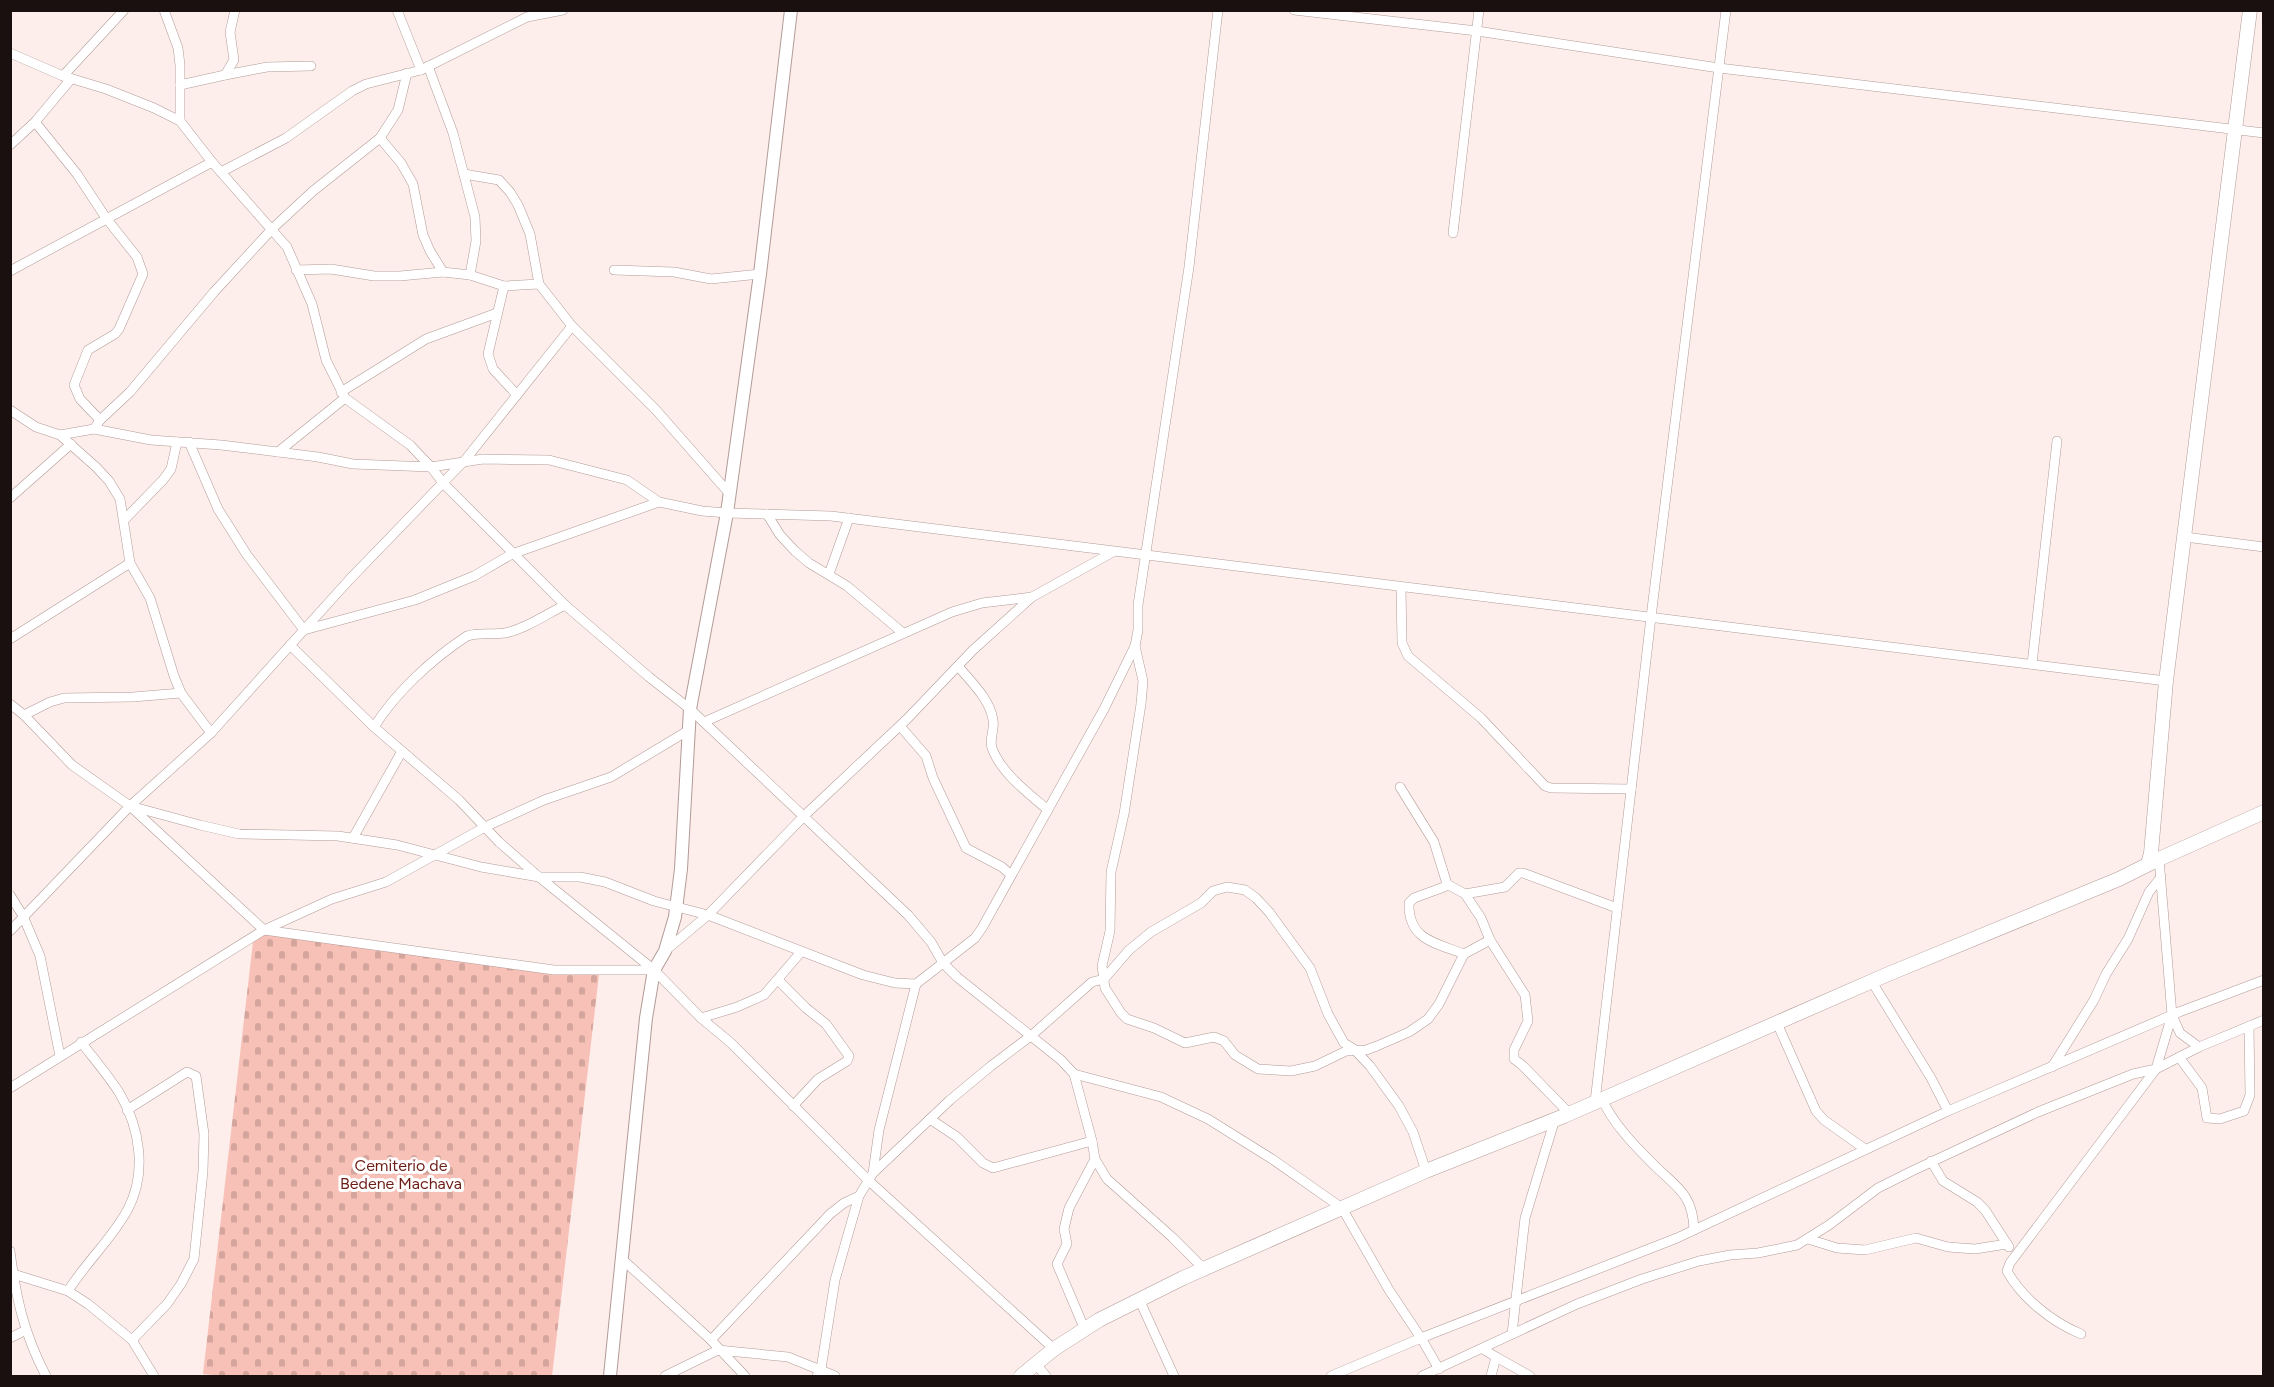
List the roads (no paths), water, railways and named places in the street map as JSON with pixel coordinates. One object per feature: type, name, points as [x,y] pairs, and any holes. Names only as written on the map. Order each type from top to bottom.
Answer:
[{"type":"main road","points":[[2153,861],[2151,853],[2166,681],[2250,10]]},
{"type":"main road","points":[[1021,1377],[1054,1349],[1085,1330],[1139,1299],[1204,1269],[1426,1172],[1556,1119],[1872,982],[2119,879],[2153,861],[2264,812]]},
{"type":"street","points":[[10,145],[34,123],[67,78],[124,10]]},
{"type":"street","points":[[164,10],[178,48],[180,121]]},
{"type":"street","points":[[225,75],[234,60],[230,32],[235,10]]},
{"type":"street","points":[[397,10],[453,133],[465,174],[475,217],[476,241],[470,275]]},
{"type":"street","points":[[221,172],[286,138],[352,91],[366,84],[424,68],[527,17],[563,10]]},
{"type":"street","points":[[610,1377],[646,1018],[654,970],[665,951],[676,908],[681,868],[690,709],[727,513],[760,274],[791,10]]},
{"type":"street","points":[[871,1176],[879,1130],[916,984],[975,938],[1104,709],[1135,646],[1138,630],[1138,605],[1189,267],[1218,10]]},
{"type":"street","points":[[1294,10],[1477,31],[1719,68],[2264,133]]},
{"type":"street","points":[[1453,233],[1479,10]]},
{"type":"street","points":[[1694,1230],[1689,1200],[1618,1126],[1598,1100],[1617,908],[1651,617],[1726,10]]},
{"type":"street","points":[[10,53],[67,78],[154,108],[180,121],[212,162],[288,247],[312,304],[326,360],[343,395],[371,419],[404,440],[512,554],[566,605],[649,677],[690,709],[908,915],[931,942],[943,963],[994,1008],[1032,1035],[1074,1074],[1161,1097],[1208,1119],[1272,1159],[1342,1208],[1389,1290],[1439,1369]]},
{"type":"street","points":[[180,84],[267,67],[311,66]]},
{"type":"street","points":[[94,429],[100,420],[130,392],[214,292],[273,228],[313,191],[380,138],[398,110],[407,74]]},
{"type":"street","points":[[34,123],[77,174],[106,218],[137,257],[143,274],[116,334],[88,350],[74,385],[80,399],[100,420]]},
{"type":"street","points":[[380,138],[401,162],[413,184],[423,236],[443,272]]},
{"type":"street","points":[[11,270],[212,162]]},
{"type":"street","points":[[465,174],[499,180],[510,192],[530,234],[539,284],[572,326],[656,410],[729,493]]},
{"type":"street","points":[[296,270],[331,269],[374,276],[443,272],[470,275],[504,286],[539,284]]},
{"type":"street","points":[[614,270],[674,272],[711,279],[760,274]]},
{"type":"street","points":[[504,286],[488,354],[493,369],[517,395]]},
{"type":"street","points":[[278,452],[343,395],[391,359],[426,339],[497,313]]},
{"type":"street","points":[[10,931],[130,806],[211,733],[290,645],[465,460],[572,326]]},
{"type":"street","points":[[10,410],[36,427],[60,435],[109,481],[120,499],[125,519],[130,563],[150,598],[174,676],[181,693],[211,733]]},
{"type":"street","points":[[60,435],[94,429],[151,440],[278,452],[353,464],[431,467],[465,460],[513,458],[549,460],[627,480],[659,502],[702,511],[849,518],[2166,681]]},
{"type":"street","points":[[2032,664],[2057,441]]},
{"type":"street","points":[[125,519],[171,469],[177,442]]},
{"type":"street","points":[[189,442],[218,509],[247,555],[304,630]]},
{"type":"street","points":[[10,498],[71,444]]},
{"type":"street","points":[[304,630],[415,600],[474,576],[512,554],[659,502]]},
{"type":"street","points":[[767,514],[780,535],[795,551],[809,563],[847,586],[903,633]]},
{"type":"street","points":[[829,574],[849,518]]},
{"type":"street","points":[[2185,537],[2264,547]]},
{"type":"street","points":[[665,951],[708,915],[804,816],[1032,597],[1113,552]]},
{"type":"street","points":[[10,639],[130,563]]},
{"type":"street","points":[[1401,587],[1402,643],[1408,656],[1481,718],[1545,786],[1631,789]]},
{"type":"street","points":[[704,722],[952,612],[982,603],[1032,597]]},
{"type":"street","points":[[374,728],[393,699],[467,636],[476,633],[504,633],[514,630],[566,605]]},
{"type":"street","points":[[290,645],[374,728],[459,800],[539,877],[654,970],[793,1106],[871,1176],[1054,1349]]},
{"type":"street","points":[[1135,646],[1143,681],[1141,704],[1124,814],[1111,872],[1110,931],[1102,966],[1105,988],[1120,1013],[1127,1019],[1154,1028],[1185,1043],[1214,1036],[1224,1041],[1235,1055],[1257,1069],[1291,1071],[1315,1066],[1346,1051],[1366,1050],[1377,1046],[1408,1032],[1428,1019],[1439,1004],[1464,954],[1490,940]]},
{"type":"street","points":[[958,666],[984,698],[993,717],[992,747],[999,759],[1016,782],[1048,810]]},
{"type":"street","points":[[24,715],[64,698],[133,697],[181,693]]},
{"type":"street","points":[[10,704],[24,715],[72,765],[130,806],[264,930],[554,969],[654,970]]},
{"type":"street","points":[[900,726],[926,756],[933,778],[966,848],[1002,867],[1011,875]]},
{"type":"street","points":[[10,1088],[264,930],[332,899],[386,882],[485,827],[544,800],[611,777],[689,730]]},
{"type":"street","points":[[353,838],[402,751]]},
{"type":"street","points":[[1400,787],[1434,842],[1447,884],[1465,894],[1481,918],[1490,940],[1522,988],[1528,1021],[1514,1050],[1514,1059],[1569,1113]]},
{"type":"street","points":[[130,806],[239,834],[338,836],[398,845],[539,877],[580,876],[676,908],[708,915],[863,975],[895,983],[916,984]]},
{"type":"street","points":[[2153,861],[2161,877],[2172,1015],[2180,1033],[2199,1047]]},
{"type":"street","points":[[1465,894],[1499,889],[1509,884],[1519,873],[1523,873],[1617,908]]},
{"type":"street","points":[[2052,1067],[2094,1000],[2106,974],[2128,939],[2149,892],[2161,877]]},
{"type":"street","points":[[1447,884],[1414,898],[1409,903],[1408,914],[1412,926],[1424,938],[1464,954]]},
{"type":"street","points":[[819,1373],[835,1280],[859,1196],[871,1176],[930,1119],[991,1066],[1032,1035],[1092,982],[1104,979],[1129,950],[1151,932],[1201,903],[1213,891],[1227,887],[1245,890],[1269,912],[1310,968],[1334,1027],[1344,1043],[1370,1066],[1399,1106],[1413,1132],[1426,1172]]},
{"type":"street","points":[[10,895],[23,916],[40,956],[60,1056]]},
{"type":"street","points":[[701,1018],[764,995],[801,952]]},
{"type":"street","points":[[778,980],[826,1024],[849,1056],[847,1061],[818,1079],[793,1106]]},
{"type":"street","points":[[1331,1377],[1421,1338],[1694,1230],[1948,1111],[2172,1015],[2264,980]]},
{"type":"street","points":[[1872,982],[1931,1078],[1948,1111]]},
{"type":"street","points":[[2081,1334],[2067,1328],[2023,1293],[2007,1271],[2014,1257],[2156,1069],[2172,1015]]},
{"type":"street","points":[[1422,1377],[1577,1304],[1642,1279],[1699,1261],[1730,1255],[1758,1254],[1797,1245],[1878,1188],[1931,1161],[2038,1112],[2133,1074],[2156,1069],[2199,1047],[2264,1020]]},
{"type":"street","points":[[1777,1023],[1816,1111],[1824,1120],[1865,1149]]},
{"type":"street","points":[[2179,1057],[2202,1088],[2207,1118],[2220,1119],[2244,1111],[2250,1095],[2249,1026]]},
{"type":"street","points":[[68,1291],[128,1209],[137,1186],[140,1164],[134,1127],[127,1110],[119,1094],[81,1042]]},
{"type":"street","points":[[127,1110],[187,1072],[196,1076],[204,1134],[203,1171],[194,1259],[167,1304],[132,1340]]},
{"type":"street","points":[[1074,1074],[1095,1160],[1107,1179],[1204,1269]]},
{"type":"street","points":[[930,1119],[957,1137],[983,1163],[993,1168],[1092,1141]]},
{"type":"street","points":[[1512,1334],[1525,1218],[1556,1119]]},
{"type":"street","points":[[1085,1330],[1057,1264],[1067,1244],[1064,1229],[1069,1208],[1095,1160]]},
{"type":"street","points":[[1931,1161],[1942,1181],[1977,1202],[1985,1210],[2014,1257]]},
{"type":"street","points":[[711,1340],[831,1214],[844,1203],[859,1196]]},
{"type":"street","points":[[1808,1239],[1837,1248],[1865,1250],[1916,1238],[1948,1247],[1975,1249],[2007,1244]]},
{"type":"street","points":[[10,1251],[17,1299],[29,1342],[46,1377]]},
{"type":"street","points":[[623,1260],[711,1340],[745,1377]]},
{"type":"street","points":[[12,1273],[68,1291],[132,1340],[153,1376]]},
{"type":"street","points":[[1139,1299],[1174,1377]]},
{"type":"street","points":[[10,1338],[26,1330]]},
{"type":"street","points":[[1483,1349],[1530,1377]]},
{"type":"street","points":[[665,1377],[718,1350],[788,1357],[819,1373],[835,1377]]},
{"type":"street","points":[[1491,1377],[1496,1357]]},
{"type":"street","points":[[1036,1364],[1046,1377]]},
{"type":"park label","name":"Cemiterio de Bedene Machava","points":[[401,1174]]}]
